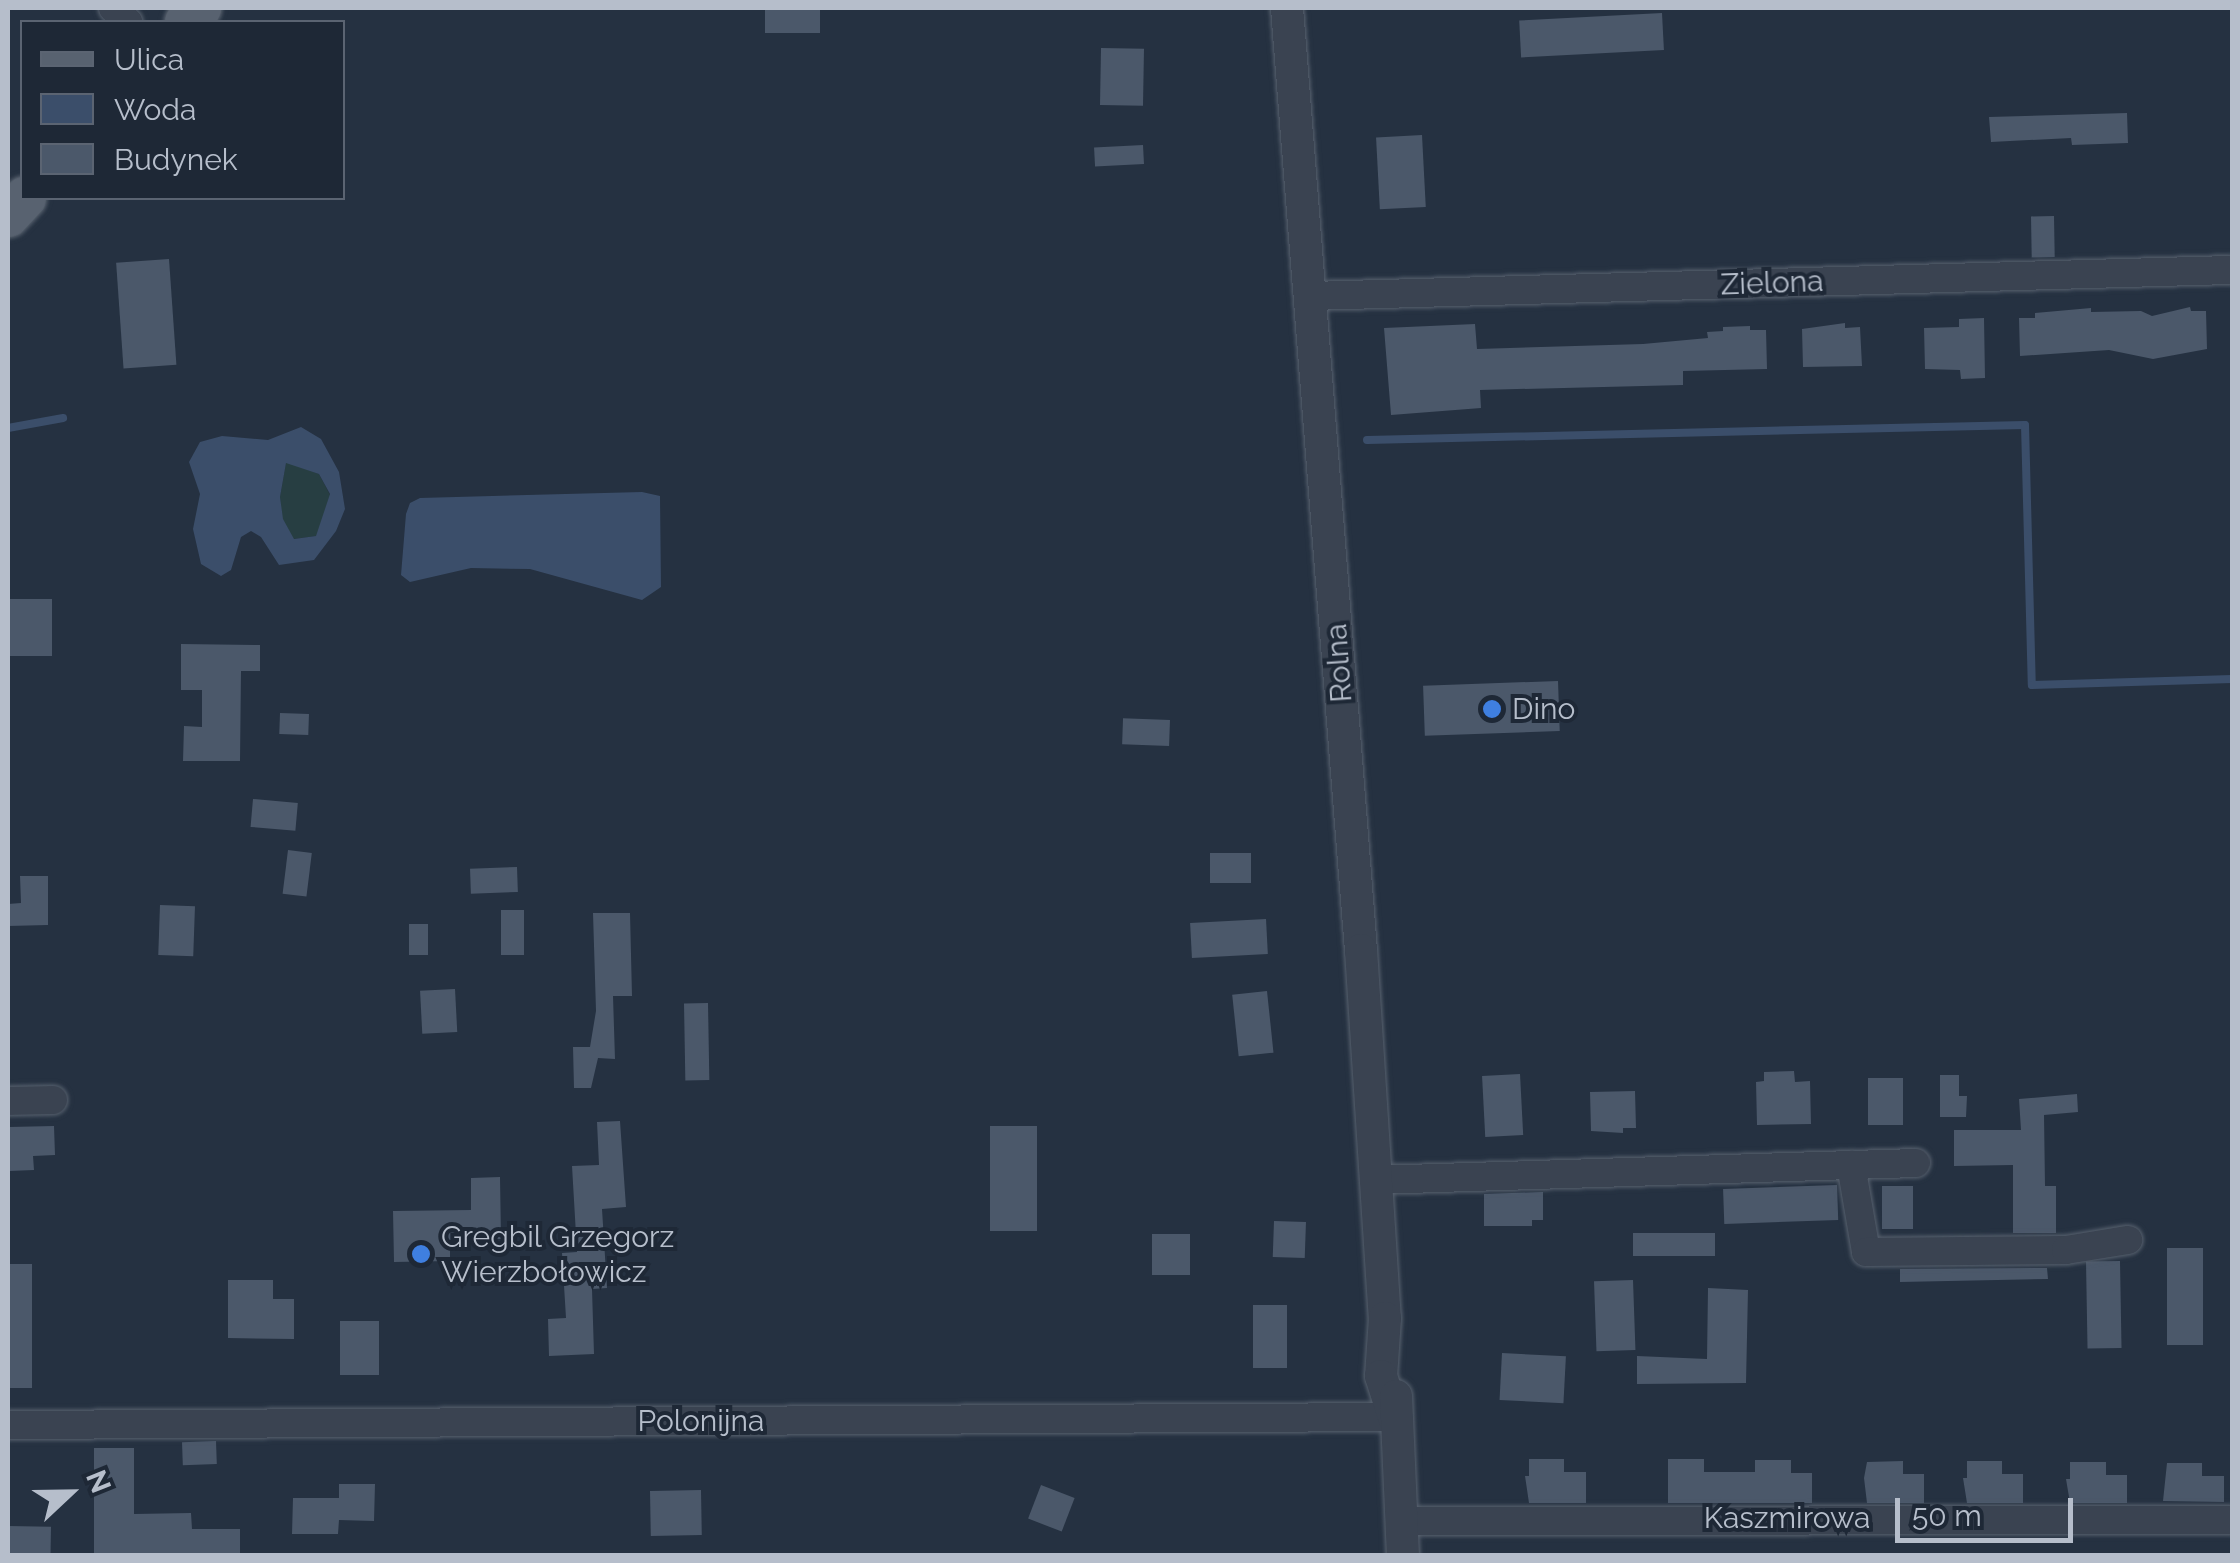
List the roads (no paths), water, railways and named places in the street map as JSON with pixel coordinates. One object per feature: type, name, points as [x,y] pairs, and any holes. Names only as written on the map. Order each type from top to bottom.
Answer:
[{"type":"street","name":"Rolna","points":[[1287,8],[1385,1318],[1381,1376],[1394,1417],[1403,1556]]},
{"type":"street","name":"Zielona","points":[[1311,296],[2232,270]]},
{"type":"street","points":[[8,1101],[53,1100]]},
{"type":"street","points":[[1375,1180],[1916,1163]]},
{"type":"street","points":[[1851,1165],[1866,1252],[2066,1250],[2128,1240]]},
{"type":"street","name":"Polonijna","points":[[8,1425],[1394,1417]]},
{"type":"street","name":"Kaszmirowa","points":[[1401,1520],[2232,1520]]},
{"type":"water","points":[[301,427],[321,439],[339,472],[345,509],[336,531],[314,560],[279,565],[261,537],[251,531],[241,537],[231,570],[221,576],[201,564],[193,529],[200,494],[189,462],[200,442],[222,436],[268,440]],"holes":[[[286,463],[319,474],[330,494],[316,536],[294,539],[283,519],[280,497]]]},
{"type":"water","points":[[642,492],[660,496],[661,587],[642,600],[530,569],[471,568],[410,582],[401,575],[406,514],[410,503],[420,498]]},
{"type":"waterway","points":[[8,428],[63,418]]},
{"type":"waterway","points":[[1367,440],[2025,425],[2032,685],[2232,679]]},
{"type":"place","name":"Dino","points":[[1492,709]]},
{"type":"place","name":"Gregbil Grzegorz Wierzbołowicz","points":[[421,1254]]}]
